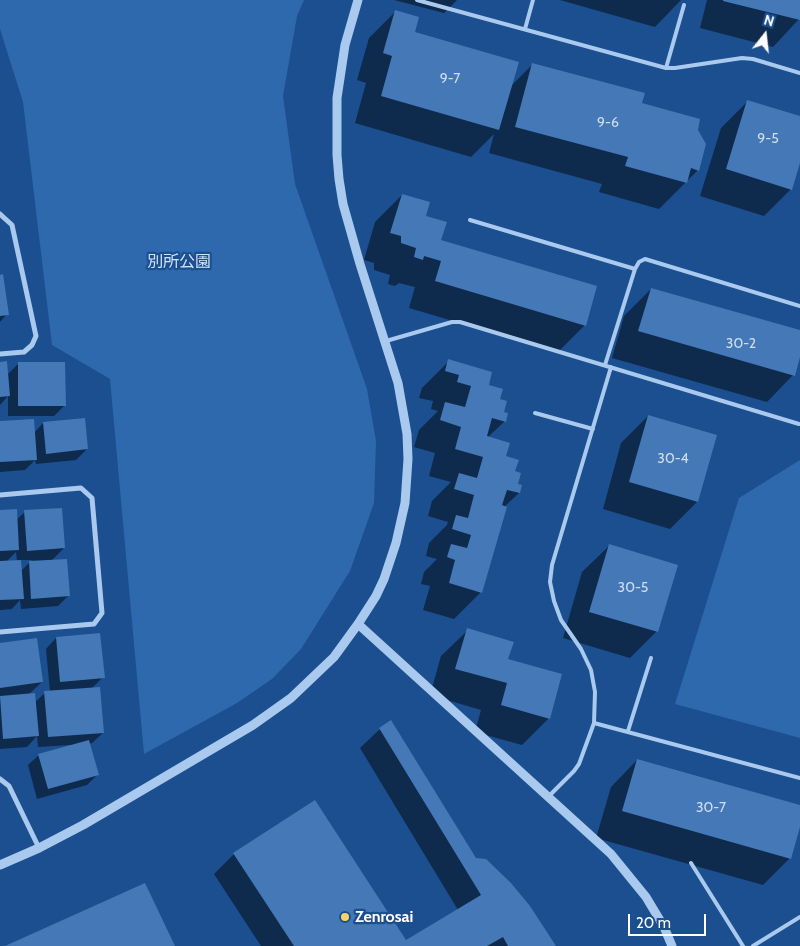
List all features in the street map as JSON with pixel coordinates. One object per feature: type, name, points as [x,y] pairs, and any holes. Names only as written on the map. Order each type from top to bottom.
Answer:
[{"type":"street","points":[[0,865],[39,848],[92,820],[253,726],[291,698],[334,657],[376,596],[384,579],[396,543],[405,503],[408,459],[407,434],[398,383],[360,264],[344,204],[337,155],[337,107],[340,71],[349,26],[358,0]]},
{"type":"street","points":[[0,214],[12,225],[36,336],[32,345],[24,352],[0,354]]},
{"type":"street","points":[[0,495],[81,488],[92,498],[102,612],[94,624],[0,632]]},
{"type":"street","points":[[358,624],[611,854],[646,897],[672,946]]},
{"type":"street","points":[[0,779],[9,786],[39,848]]},
{"type":"lane","points":[[417,0],[666,68],[748,58],[800,73]]},
{"type":"lane","points":[[525,29],[533,0]]},
{"type":"lane","points":[[666,68],[684,6]]},
{"type":"lane","points":[[470,220],[635,269]]},
{"type":"lane","points":[[605,365],[635,269],[639,262],[645,259],[800,306]]},
{"type":"lane","points":[[386,341],[452,322],[460,322],[799,424]]},
{"type":"lane","points":[[548,796],[579,764],[594,723],[595,692],[591,670],[581,649],[561,620],[550,582],[552,565],[611,367]]},
{"type":"lane","points":[[535,413],[593,429]]},
{"type":"lane","points":[[628,731],[651,658]]},
{"type":"lane","points":[[594,723],[800,778]]},
{"type":"lane","points":[[691,863],[743,946]]},
{"type":"lane","points":[[753,946],[800,917]]},
{"type":"green space","name":"別所公園","points":[[0,0],[304,0],[297,16],[283,96],[295,184],[367,389],[376,441],[374,503],[350,571],[301,649],[272,679],[237,703],[144,754],[110,379],[52,345],[23,102],[0,29]]},
{"type":"green space","points":[[800,460],[800,738],[675,704],[739,498]]},
{"type":"building","points":[[800,0],[800,20],[723,1]]},
{"type":"building","points":[[395,10],[419,17],[415,32],[519,62],[499,130],[381,96],[392,56],[383,53]]},
{"type":"building","points":[[532,63],[645,93],[642,103],[700,119],[698,130],[706,144],[699,171],[691,168],[687,183],[625,166],[628,157],[515,127]]},
{"type":"building","points":[[747,100],[800,116],[800,163],[792,190],[726,169]]},
{"type":"building","points":[[402,194],[430,202],[426,216],[447,222],[441,240],[597,286],[586,326],[435,281],[441,261],[424,256],[423,260],[414,257],[416,248],[401,243],[401,236],[390,233]]},
{"type":"building","points":[[3,274],[9,315],[0,316],[0,275]]},
{"type":"building","points":[[651,288],[800,330],[800,357],[795,376],[638,331]]},
{"type":"building","points":[[448,359],[492,372],[489,385],[503,389],[500,399],[507,401],[504,412],[508,413],[506,422],[492,418],[487,436],[510,443],[506,456],[519,460],[515,471],[521,473],[518,484],[522,485],[520,493],[507,490],[502,505],[507,507],[482,593],[449,583],[455,560],[447,557],[451,544],[467,548],[471,535],[452,529],[456,515],[468,518],[474,495],[454,489],[459,473],[477,478],[483,457],[455,449],[461,427],[440,420],[445,402],[465,407],[471,386],[457,382],[459,375],[445,371]]},
{"type":"building","points":[[7,361],[10,396],[0,397],[0,362]]},
{"type":"building","points":[[18,362],[65,362],[66,406],[18,406]]},
{"type":"building","points":[[648,415],[717,435],[698,502],[629,482]]},
{"type":"building","points":[[85,418],[88,449],[46,454],[43,422]]},
{"type":"building","points":[[34,419],[37,460],[0,462],[0,421]]},
{"type":"building","points":[[62,508],[65,548],[27,551],[24,510]]},
{"type":"building","points":[[17,509],[19,550],[0,551],[0,510]]},
{"type":"building","points":[[609,544],[678,565],[658,632],[589,612]]},
{"type":"building","points":[[67,559],[70,596],[31,599],[29,561]]},
{"type":"building","points":[[21,560],[24,599],[0,600],[0,561]]},
{"type":"building","points":[[467,628],[514,642],[508,659],[562,674],[550,719],[501,705],[507,683],[455,669]]},
{"type":"building","points":[[100,633],[105,678],[60,682],[56,637]]},
{"type":"building","points":[[37,638],[43,682],[0,688],[0,643]]},
{"type":"building","points":[[100,687],[104,733],[48,737],[44,691]]},
{"type":"building","points":[[35,693],[39,736],[3,739],[0,696]]},
{"type":"building","points":[[391,720],[476,858],[486,859],[511,883],[530,906],[556,946],[508,946],[503,937],[487,946],[294,946],[233,853],[315,800],[406,940],[481,895],[379,728]]},
{"type":"building","points":[[89,740],[99,775],[48,789],[38,754]]},
{"type":"building","points":[[637,759],[800,805],[800,827],[791,859],[622,811]]},
{"type":"building","points":[[145,883],[175,946],[5,946]]},
{"type":"place","name":"Zenrosai","points":[[345,917]]}]
